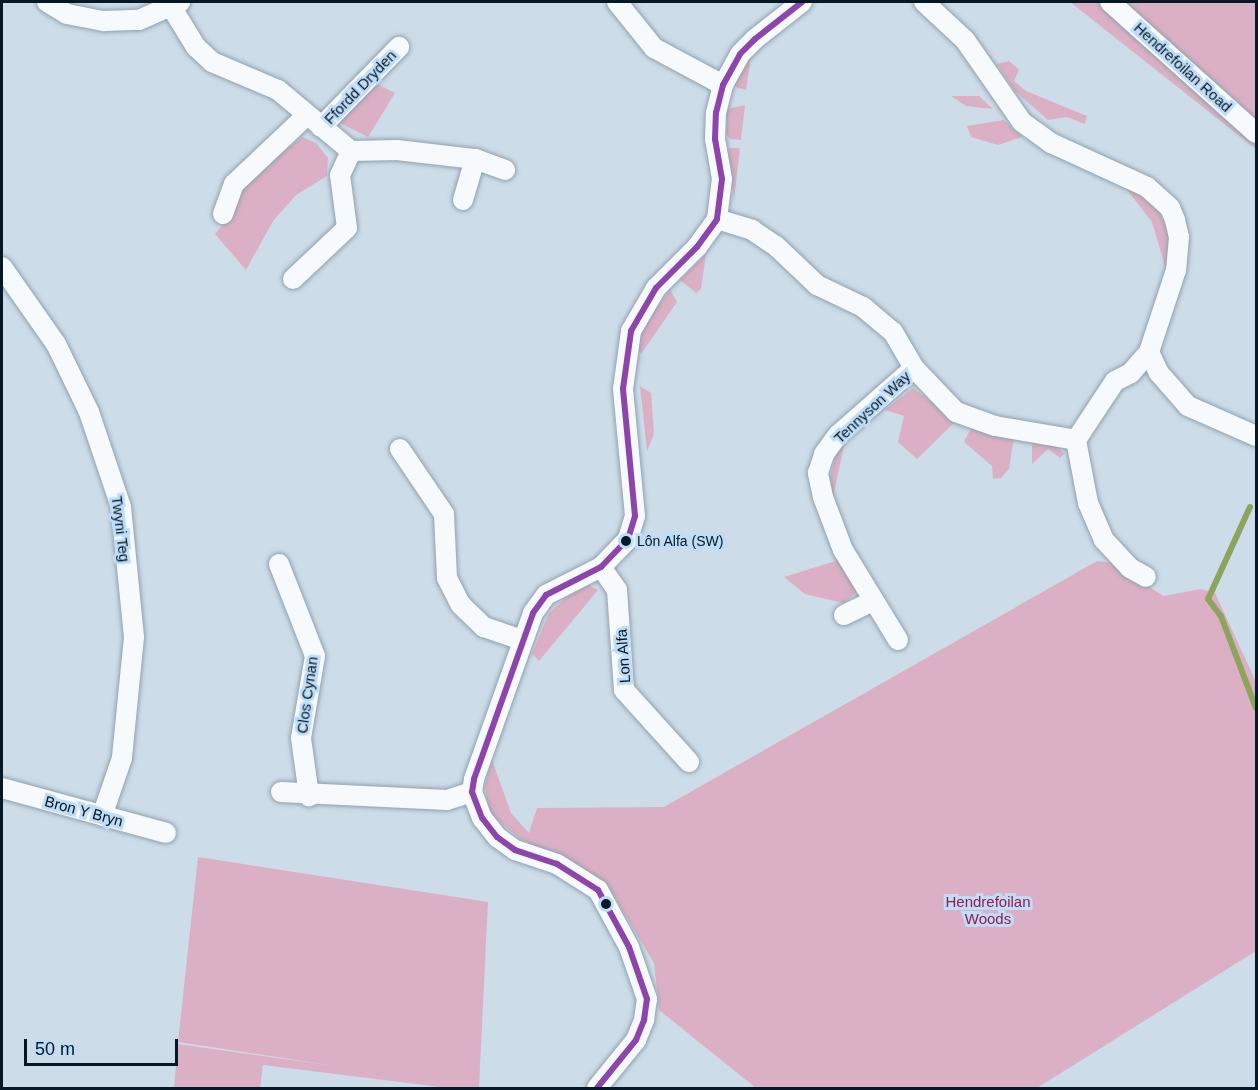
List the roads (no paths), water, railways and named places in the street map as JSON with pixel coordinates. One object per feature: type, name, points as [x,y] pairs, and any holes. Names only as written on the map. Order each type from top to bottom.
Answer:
[{"type":"street","name":"Ffordd Dryden","points":[[47,2],[67,14],[104,21],[139,20],[176,5],[196,47],[212,62],[278,90],[313,122],[351,151]]},
{"type":"street","points":[[617,2],[654,48],[723,85]]},
{"type":"street","points":[[597,1089],[636,1040],[644,1020],[647,999],[628,947],[598,890],[557,864],[515,850],[497,837],[482,818],[472,792],[533,613],[546,595],[601,567],[628,539],[635,516],[623,389],[631,331],[656,288],[697,247],[717,219],[722,179],[715,139],[716,113],[723,85],[740,54],[754,39],[802,2]]},
{"type":"street","points":[[924,2],[966,40],[1022,122],[1051,143],[1147,187],[1170,208],[1179,237],[1176,270],[1149,352],[1131,373],[1115,381],[1076,440],[1088,503],[1104,540],[1132,575]]},
{"type":"street","name":"Hendrefoilan Road","points":[[1110,2],[1257,133]]},
{"type":"street","name":"Ffordd Dryden","points":[[223,214],[234,184],[313,122],[399,47]]},
{"type":"street","points":[[293,279],[346,228],[340,175],[351,151],[397,150],[475,159],[505,170]]},
{"type":"street","points":[[463,200],[475,159]]},
{"type":"street","points":[[717,219],[752,230],[776,246],[817,285],[863,307],[893,332],[914,368],[956,412],[995,426],[1076,440]]},
{"type":"street","name":"Twyni Teg","points":[[2,267],[60,354],[89,412],[121,507],[134,637],[122,758],[102,816]]},
{"type":"street","points":[[1149,352],[1159,373],[1188,406],[1257,436]]},
{"type":"street","name":"Tennyson Way","points":[[898,640],[843,550],[823,497],[818,473],[824,454],[838,435],[914,368]]},
{"type":"street","points":[[400,449],[444,514],[447,578],[461,605],[484,627],[522,640]]},
{"type":"street","name":"Clos Cynan","points":[[279,564],[315,656],[301,738],[309,796]]},
{"type":"street","name":"Lon Alfa","points":[[601,567],[616,590],[624,690],[689,762]]},
{"type":"street","points":[[844,615],[873,601]]},
{"type":"street","name":"Bron Y Bryn","points":[[2,788],[166,833]]},
{"type":"street","points":[[281,792],[309,796],[447,800],[472,792]]},
{"type":"waterway","points":[[1250,507],[1208,599],[1221,616],[1256,708]]},
{"type":"place","name":"Lôn Alfa (SW)","points":[[626,541]]},
{"type":"park label","name":"Hendrefoilan Woods","points":[[988,910]]}]
